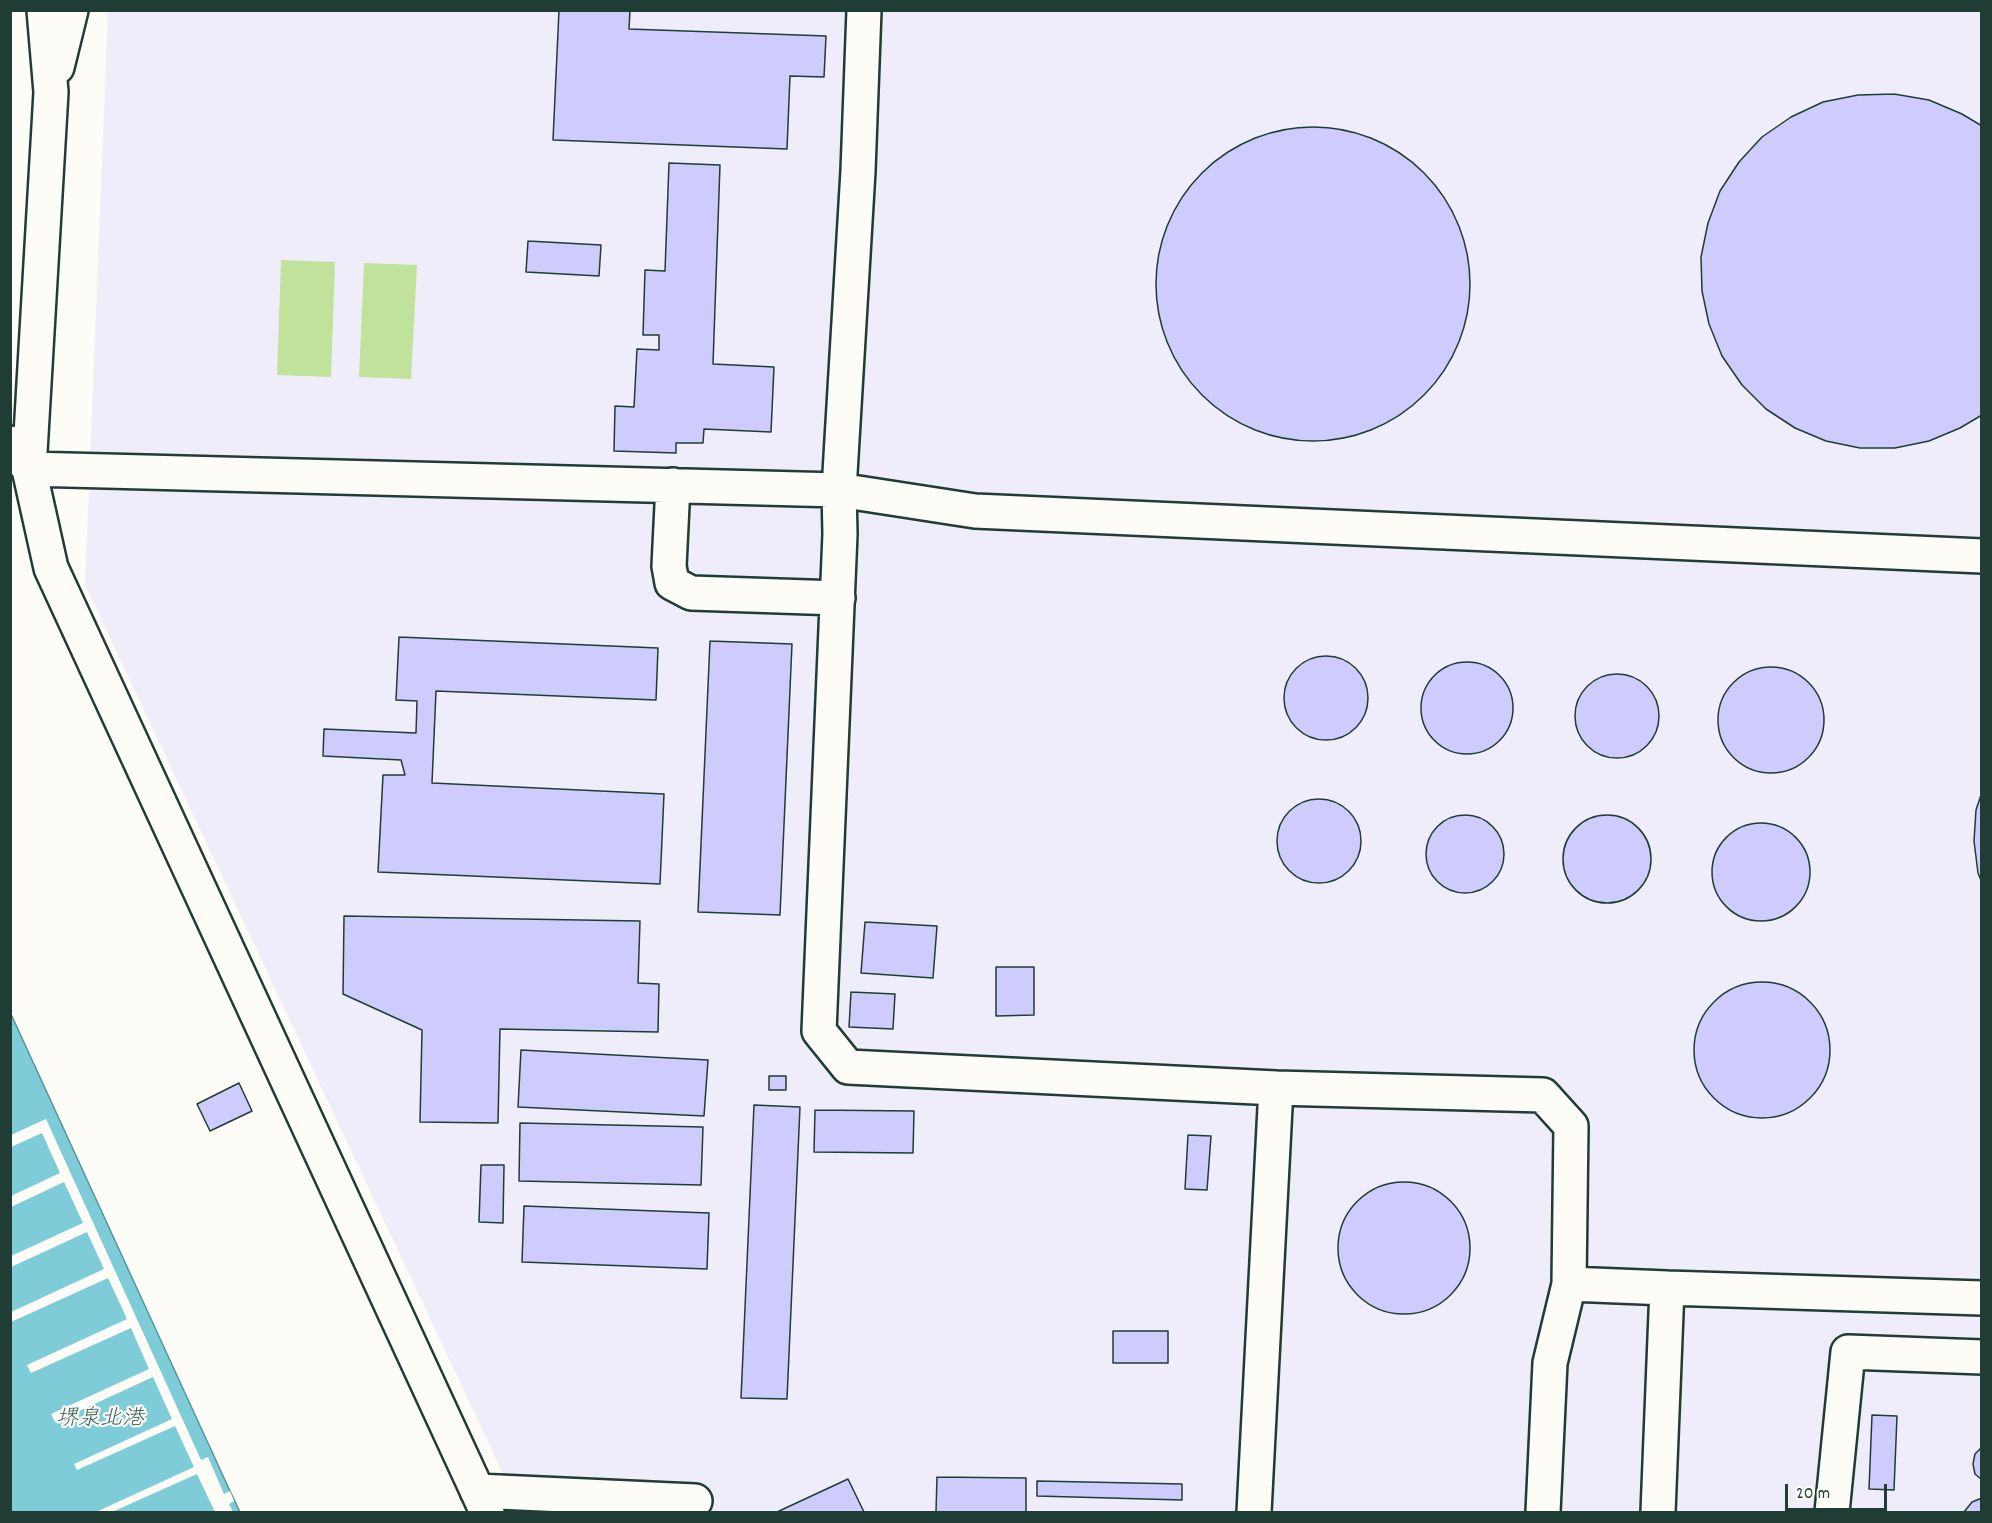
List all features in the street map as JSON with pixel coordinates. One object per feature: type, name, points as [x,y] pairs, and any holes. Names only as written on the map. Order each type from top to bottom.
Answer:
[{"type":"street","points":[[44,10],[51,92],[29,469],[51,568],[482,1502],[695,1501]]},
{"type":"street","points":[[51,92],[71,10]]},
{"type":"street","points":[[864,10],[858,171],[839,490],[838,598],[819,1031],[848,1067],[1276,1088],[1543,1095],[1571,1126],[1569,1284],[1550,1363],[1543,1512]]},
{"type":"street","points":[[10,443],[29,469]]},
{"type":"street","points":[[29,469],[839,490],[975,511],[1982,556]]},
{"type":"street","points":[[673,486],[669,566],[672,583],[691,593],[838,598]]},
{"type":"street","points":[[1254,1512],[1276,1088]]},
{"type":"street","points":[[1569,1284],[1982,1298]]},
{"type":"street","points":[[1658,1512],[1667,1288]]},
{"type":"street","points":[[1832,1512],[1848,1352],[1982,1357]]},
{"type":"shaded area","points":[[108,11],[1981,11],[1981,1512],[521,1512],[85,585]]},
{"type":"green space","points":[[281,260],[335,262],[331,377],[277,375]]},
{"type":"green space","points":[[364,263],[417,265],[411,379],[359,377]]},
{"type":"water","name":"堺泉北港","points":[[10,1012],[230,1491],[240,1512],[11,1512]]},
{"type":"pier","points":[[46,1119],[201,1460],[208,1457],[224,1494],[230,1491],[234,1501],[229,1504],[233,1512],[215,1512],[197,1474],[112,1512],[96,1512],[194,1467],[175,1426],[77,1470],[74,1464],[172,1419],[153,1377],[55,1422],[51,1414],[149,1369],[131,1328],[31,1373],[27,1365],[127,1319],[108,1278],[11,1322],[11,1312],[104,1269],[87,1232],[11,1267],[11,1256],[83,1223],[64,1182],[11,1207],[11,1196],[60,1173],[42,1133],[11,1147],[11,1135]]},
{"type":"building","points":[[559,10],[630,10],[629,29],[826,36],[824,77],[790,76],[787,149],[553,140]]},
{"type":"building","points":[[1894,94],[1929,100],[1962,114],[1982,126],[1982,415],[1960,428],[1929,441],[1895,448],[1860,448],[1826,441],[1795,428],[1766,409],[1742,385],[1722,356],[1709,324],[1702,291],[1701,257],[1708,223],[1720,191],[1739,162],[1762,137],[1791,117],[1823,102],[1858,95]]},
{"type":"building","points":[[1298,127],[1328,127],[1359,133],[1387,145],[1413,162],[1435,184],[1452,210],[1464,238],[1470,269],[1470,299],[1464,330],[1452,358],[1435,384],[1413,406],[1387,423],[1359,435],[1328,441],[1298,441],[1267,435],[1239,423],[1213,406],[1191,384],[1174,358],[1162,330],[1156,299],[1156,269],[1162,238],[1174,210],[1191,184],[1213,162],[1239,145],[1267,133]]},
{"type":"building","points":[[669,163],[720,165],[713,364],[774,367],[771,432],[704,429],[703,443],[676,443],[676,453],[614,451],[615,406],[634,407],[637,349],[659,350],[659,335],[643,335],[645,270],[665,271]]},
{"type":"building","points":[[528,241],[601,245],[599,276],[526,272]]},
{"type":"building","points":[[399,637],[658,648],[656,700],[436,691],[432,783],[664,794],[660,884],[378,872],[383,775],[405,775],[401,760],[323,756],[324,729],[416,733],[417,701],[396,700]]},
{"type":"building","points":[[710,641],[792,644],[780,915],[698,912]]},
{"type":"building","points":[[1326,656],[1342,659],[1361,675],[1368,698],[1365,714],[1349,733],[1326,740],[1310,737],[1291,721],[1284,698],[1287,682],[1303,663]]},
{"type":"building","points":[[1458,662],[1476,662],[1493,669],[1506,682],[1513,699],[1513,717],[1506,734],[1493,747],[1476,754],[1458,754],[1441,747],[1428,734],[1421,717],[1421,699],[1428,682],[1441,669]]},
{"type":"building","points":[[1771,667],[1791,671],[1809,682],[1820,700],[1824,720],[1820,740],[1809,758],[1791,769],[1771,773],[1751,769],[1733,758],[1722,740],[1718,720],[1722,700],[1733,682],[1751,671]]},
{"type":"building","points":[[1617,674],[1633,677],[1647,686],[1656,700],[1659,716],[1656,732],[1647,746],[1633,755],[1617,758],[1601,755],[1587,746],[1578,732],[1575,716],[1578,700],[1587,686],[1601,677]]},
{"type":"building","points":[[1982,792],[1982,883],[1978,873],[1974,841],[1976,810]]},
{"type":"building","points":[[1319,799],[1335,802],[1349,811],[1358,825],[1361,841],[1358,857],[1349,871],[1335,880],[1319,883],[1303,880],[1289,871],[1280,857],[1277,841],[1280,825],[1289,811],[1303,802]]},
{"type":"building","points":[[1465,815],[1480,818],[1492,827],[1501,839],[1504,854],[1501,869],[1492,881],[1480,890],[1465,893],[1450,890],[1438,881],[1429,869],[1426,854],[1429,839],[1438,827],[1450,818]]},
{"type":"building","points":[[1607,815],[1632,822],[1644,834],[1651,859],[1644,884],[1632,896],[1607,903],[1582,896],[1570,884],[1563,859],[1570,834],[1582,822]]},
{"type":"building","points":[[1761,823],[1780,826],[1796,837],[1807,853],[1810,872],[1807,891],[1796,907],[1780,918],[1761,921],[1742,918],[1726,907],[1715,891],[1712,872],[1715,853],[1726,837],[1742,826]]},
{"type":"building","points":[[344,916],[640,921],[638,983],[659,984],[658,1032],[500,1029],[498,1123],[420,1122],[422,1030],[343,994]]},
{"type":"building","points":[[865,922],[937,926],[933,978],[861,973]]},
{"type":"building","points":[[996,967],[1034,967],[1034,1015],[996,1016]]},
{"type":"building","points":[[1762,982],[1788,987],[1810,1002],[1825,1024],[1830,1050],[1825,1076],[1810,1098],[1788,1113],[1762,1118],[1736,1113],[1714,1098],[1699,1076],[1694,1050],[1699,1024],[1714,1002],[1736,987]]},
{"type":"building","points":[[851,992],[895,994],[893,1029],[849,1027]]},
{"type":"building","points":[[521,1050],[708,1060],[704,1116],[518,1107]]},
{"type":"building","points":[[769,1076],[786,1076],[786,1090],[769,1090]]},
{"type":"building","points":[[239,1083],[252,1111],[210,1131],[197,1104]]},
{"type":"building","points":[[754,1105],[800,1107],[787,1399],[741,1398]]},
{"type":"building","points":[[815,1110],[914,1111],[913,1153],[814,1152]]},
{"type":"building","points":[[520,1123],[703,1127],[701,1185],[519,1181]]},
{"type":"building","points":[[1188,1135],[1211,1136],[1207,1190],[1185,1189]]},
{"type":"building","points":[[481,1165],[504,1165],[503,1223],[479,1222]]},
{"type":"building","points":[[1404,1182],[1429,1187],[1451,1201],[1465,1223],[1470,1248],[1465,1273],[1451,1295],[1429,1309],[1404,1314],[1379,1309],[1357,1295],[1343,1273],[1338,1248],[1343,1223],[1357,1201],[1379,1187]]},
{"type":"building","points":[[524,1206],[709,1213],[707,1269],[522,1262]]},
{"type":"building","points":[[1113,1331],[1168,1331],[1168,1363],[1113,1363]]},
{"type":"building","points":[[1872,1415],[1897,1416],[1894,1490],[1869,1489]]},
{"type":"building","points":[[1982,1447],[1982,1480],[1975,1474],[1973,1464],[1975,1454]]},
{"type":"building","points":[[937,1477],[1026,1478],[1026,1512],[936,1512]]},
{"type":"building","points":[[848,1479],[864,1512],[777,1512]]},
{"type":"building","points":[[1037,1481],[1182,1484],[1182,1500],[1037,1496]]},
{"type":"building","points":[[1982,1498],[1982,1512],[1964,1512],[1972,1502]]}]
